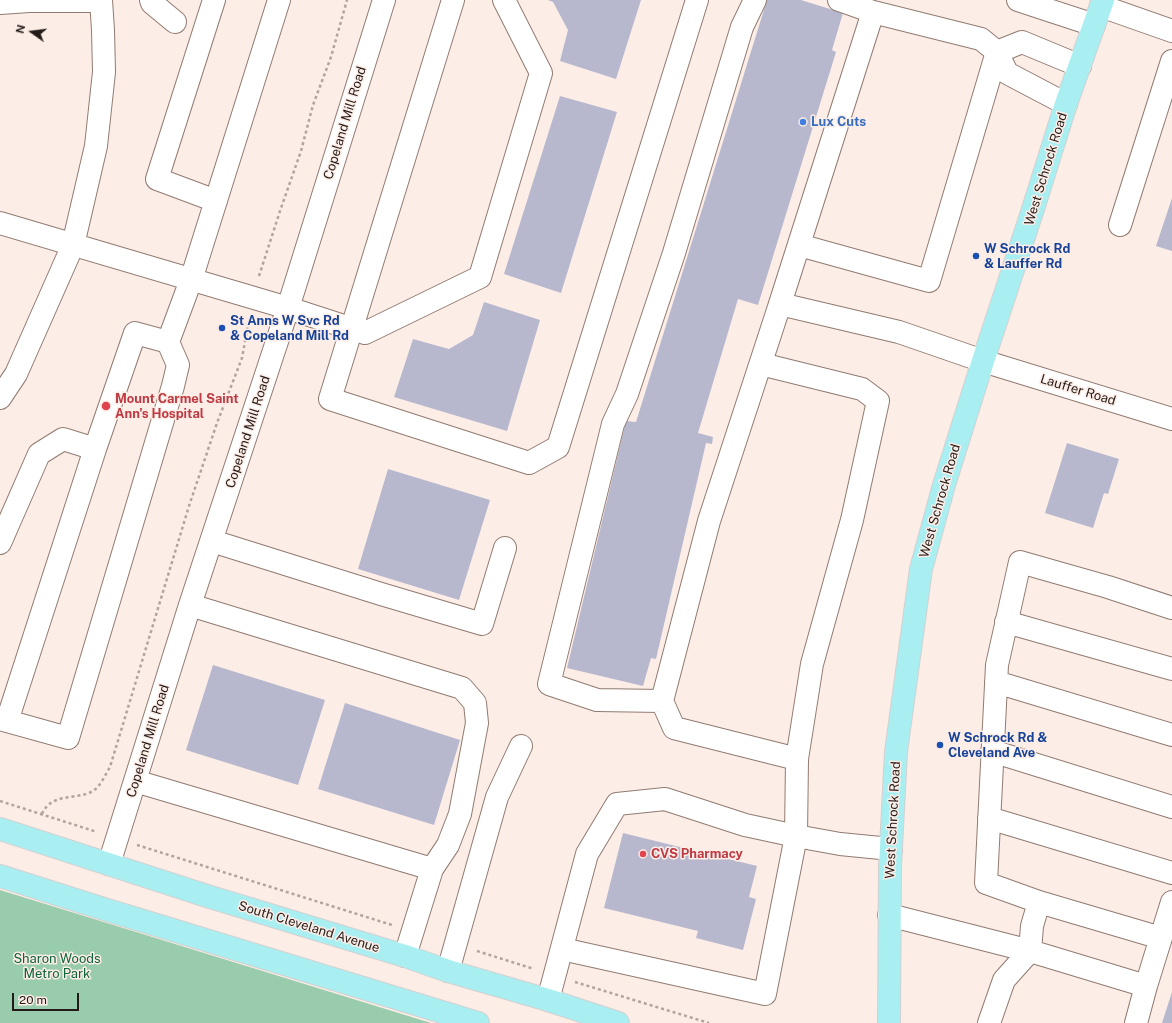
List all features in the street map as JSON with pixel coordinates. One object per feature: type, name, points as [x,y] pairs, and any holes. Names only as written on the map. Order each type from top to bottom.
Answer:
[{"type":"main road","name":"West Schrock Road","points":[[889,1023],[891,849],[896,752],[921,569],[944,485],[1066,104],[1099,10]]},
{"type":"main road","name":"South Cleveland Avenue","points":[[0,829],[207,896],[405,956],[448,971],[548,1000],[618,1023]]},
{"type":"main road","points":[[0,876],[478,1023]]},
{"type":"street","points":[[0,3],[101,0],[104,72],[96,146],[74,245],[16,374],[0,398]]},
{"type":"street","points":[[151,0],[152,3],[175,22]]},
{"type":"street","points":[[214,0],[157,179],[216,201]]},
{"type":"street","points":[[168,342],[135,333],[4,720],[68,738],[173,386],[178,365],[168,342],[191,280],[279,0]]},
{"type":"street","name":"Copeland Mill Road","points":[[109,864],[190,605],[288,308],[384,0]]},
{"type":"street","points":[[453,0],[330,399],[529,463],[558,447],[697,0]]},
{"type":"street","points":[[0,223],[288,308],[365,333],[480,277],[541,73],[504,0]]},
{"type":"street","points":[[662,700],[597,700],[548,684],[613,424],[630,387],[674,253],[742,27],[755,0]]},
{"type":"street","points":[[839,0],[872,12],[981,39],[997,52],[1007,73],[1066,104]]},
{"type":"street","points":[[1018,0],[1099,10],[1172,31]]},
{"type":"street","points":[[797,759],[674,728],[662,700],[709,521],[761,364],[872,12]]},
{"type":"street","points":[[997,52],[1022,42],[1080,66]]},
{"type":"street","points":[[799,245],[929,281],[997,52]]},
{"type":"street","points":[[1120,225],[1172,61]]},
{"type":"street","name":"Lauffer Road","points":[[779,307],[780,304],[899,332],[984,361],[1172,419]]},
{"type":"street","points":[[562,948],[765,994],[796,836],[797,759],[812,664],[852,520],[878,401],[862,389],[761,364]]},
{"type":"street","points":[[0,543],[39,454],[63,439],[95,449]]},
{"type":"street","points":[[212,541],[482,624],[505,548]]},
{"type":"street","points":[[1161,938],[1039,902],[986,883],[997,664],[1020,562],[1108,587],[1172,608]]},
{"type":"street","points":[[190,605],[462,688],[475,703],[477,723],[460,814],[448,845],[432,868],[405,956]]},
{"type":"street","points":[[1006,622],[1172,669]]},
{"type":"street","points":[[996,682],[1172,735]]},
{"type":"street","points":[[448,971],[497,797],[521,746]]},
{"type":"street","points":[[992,751],[1172,807]]},
{"type":"street","points":[[135,781],[432,868]]},
{"type":"street","points":[[548,1000],[587,854],[617,804],[665,799],[745,825],[840,844],[891,849]]},
{"type":"street","points":[[989,818],[1172,873]]},
{"type":"street","points":[[989,1023],[1004,980],[1030,951],[1032,926],[1039,902]]},
{"type":"street","points":[[1136,1023],[1172,902]]},
{"type":"street","points":[[890,915],[1030,951],[1146,986]]},
{"type":"path","points":[[42,814],[45,806],[58,799],[92,792],[100,784],[110,767],[189,506],[217,423],[242,358],[253,298],[280,211],[301,151],[313,105],[331,57],[347,0]]},
{"type":"path","points":[[0,801],[412,931]]},
{"type":"path","points":[[456,945],[709,1023]]},
{"type":"green space","name":"Sharon Woods Metro Park","points":[[0,890],[431,1023],[0,1023]]},
{"type":"building","points":[[548,0],[641,0],[616,79],[560,61],[568,30],[553,2]]},
{"type":"building","points":[[767,0],[801,0],[843,13],[832,50],[836,52],[758,305],[738,299],[698,433],[713,437],[712,444],[706,443],[656,659],[651,658],[643,686],[567,668],[626,421],[636,422]]},
{"type":"building","points":[[560,96],[617,112],[561,293],[504,274]]},
{"type":"building","points":[[1172,198],[1172,251],[1156,246]]},
{"type":"building","points":[[484,302],[540,320],[507,431],[394,397],[413,339],[449,349],[473,335]]},
{"type":"building","points":[[1067,443],[1119,459],[1108,494],[1104,493],[1093,528],[1045,513]]},
{"type":"building","points":[[388,469],[490,500],[459,600],[358,569]]},
{"type":"building","points":[[213,665],[325,700],[298,785],[186,750]]},
{"type":"building","points":[[345,703],[460,740],[434,825],[318,789]]},
{"type":"building","name":"CVS Pharmacy","points":[[623,833],[757,866],[749,897],[756,899],[743,950],[696,938],[698,931],[604,908]]},
{"type":"building","points":[[1172,992],[1172,1023],[1162,1023]]},
{"type":"place","name":"Lux Cuts","points":[[803,122]]},
{"type":"place","name":"W Schrock Rd & Lauffer Rd","points":[[976,256]]},
{"type":"place","name":"St Anns W Svc Rd & Copeland Mill Rd","points":[[222,328]]},
{"type":"place","name":"Mount Carmel Saint Ann's Hospital","points":[[106,406]]},
{"type":"place","name":"W Schrock Rd & Cleveland Ave","points":[[940,745]]},
{"type":"place","name":"CVS Pharmacy","points":[[643,854]]}]
